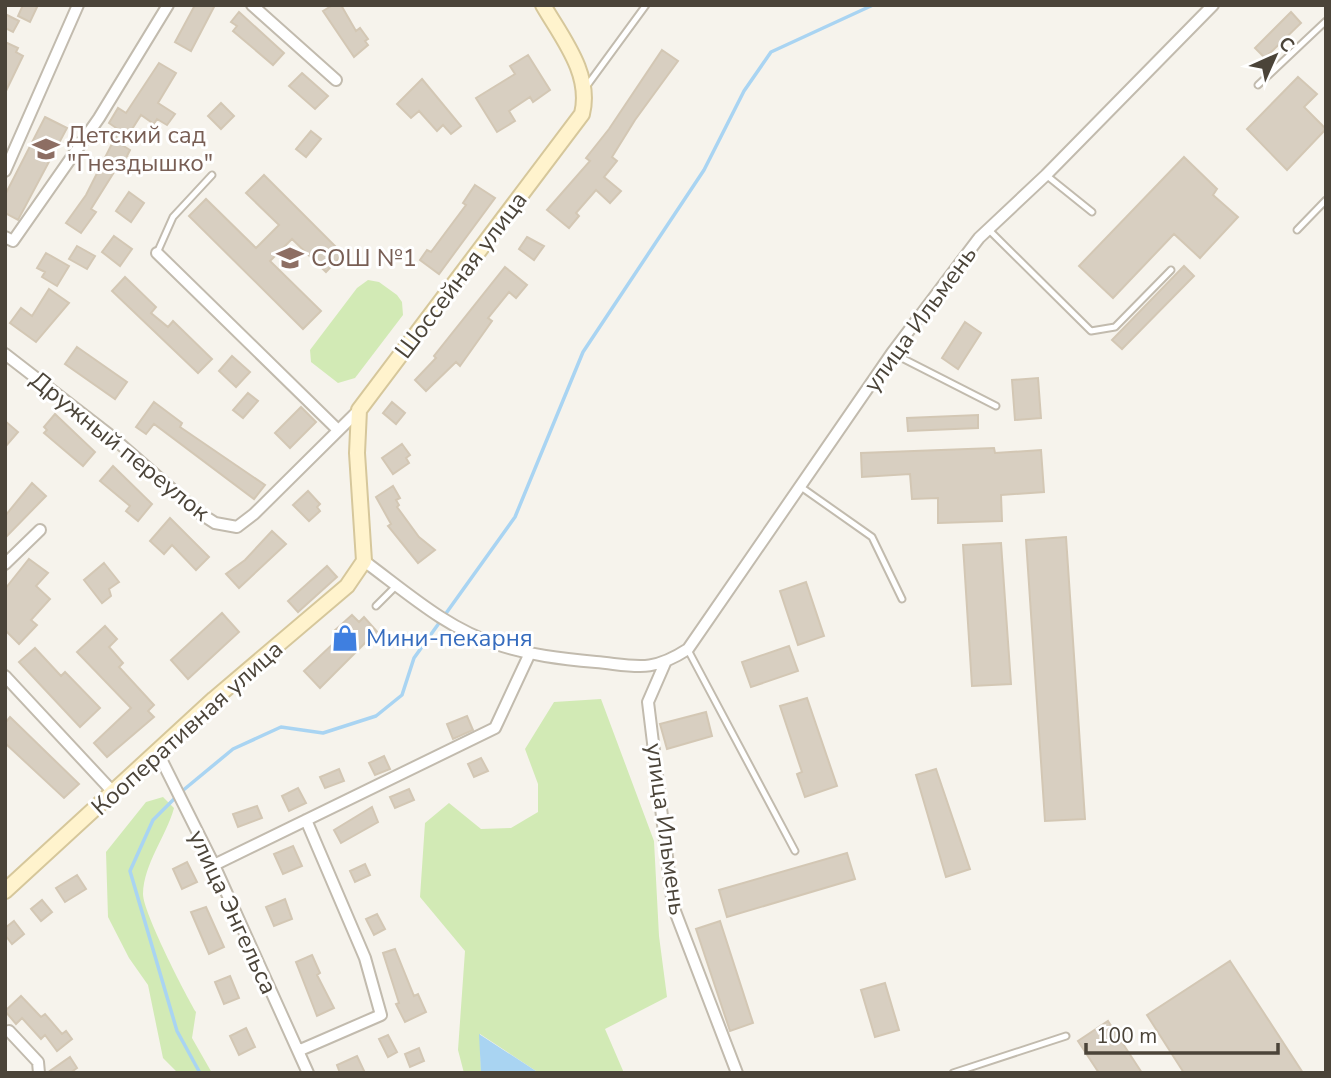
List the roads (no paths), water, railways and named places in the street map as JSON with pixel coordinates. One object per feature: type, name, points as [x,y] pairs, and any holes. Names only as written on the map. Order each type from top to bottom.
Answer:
[{"type":"street","points":[[5,170],[78,5]]},
{"type":"street","points":[[5,237],[13,241],[99,118],[167,5]]},
{"type":"street","points":[[252,5],[336,80]]},
{"type":"street","name":"улица Ильмень","points":[[365,561],[427,608],[493,644],[530,653],[644,667],[665,663],[688,649],[892,354],[988,229],[1046,175],[1213,5]]},
{"type":"street","points":[[544,6],[580,70],[585,89]]},
{"type":"street","name":"Шоссейная улица","points":[[359,410],[572,130],[582,114],[585,89]]},
{"type":"street","points":[[157,253],[338,430]]},
{"type":"street","name":"Дружный переулок","points":[[5,354],[111,436],[215,523],[237,527],[254,514],[359,410]]},
{"type":"street","points":[[359,410],[357,453],[365,561]]},
{"type":"street","points":[[5,564],[40,530]]},
{"type":"street","name":"Кооперативная улица","points":[[5,891],[157,751],[347,586],[365,561]]},
{"type":"street","points":[[214,865],[495,728],[530,653]]},
{"type":"street","name":"улица Ильмень","points":[[665,663],[648,702],[673,906],[737,1073]]},
{"type":"street","points":[[5,676],[113,792]]},
{"type":"street","name":"улица Энгельса","points":[[157,751],[173,788],[214,865],[308,1073]]},
{"type":"street","points":[[298,1051],[381,1015],[365,958],[306,820]]},
{"type":"street","points":[[9,1031],[38,1062],[39,1073]]},
{"type":"lane","points":[[585,89],[646,5]]},
{"type":"lane","points":[[1258,85],[1326,20]]},
{"type":"lane","points":[[157,253],[173,217],[212,175]]},
{"type":"lane","points":[[1046,175],[1092,212]]},
{"type":"lane","points":[[1297,230],[1326,200]]},
{"type":"lane","points":[[988,229],[1091,331],[1115,327],[1171,270]]},
{"type":"lane","points":[[892,354],[996,406]]},
{"type":"lane","points":[[801,487],[872,537],[902,599]]},
{"type":"lane","points":[[376,606],[397,585]]},
{"type":"lane","points":[[688,649],[794,851]]},
{"type":"lane","points":[[953,1073],[966,1072],[1066,1036]]},
{"type":"water","points":[[479,1034],[539,1073],[481,1073]]},
{"type":"waterway","points":[[181,792],[233,749],[281,727],[323,733],[376,716],[402,695],[414,658],[515,517],[583,352],[704,170],[744,91],[771,52],[873,5]]},
{"type":"waterway","points":[[176,797],[153,820],[130,871],[177,1031],[200,1073]]},
{"type":"place","name":"Детский сад \"Гнездышко\"","points":[[46,149]]},
{"type":"place","name":"СОШ №1","points":[[290,258]]},
{"type":"place","name":"Мини-пекарня","points":[[345,638]]}]
